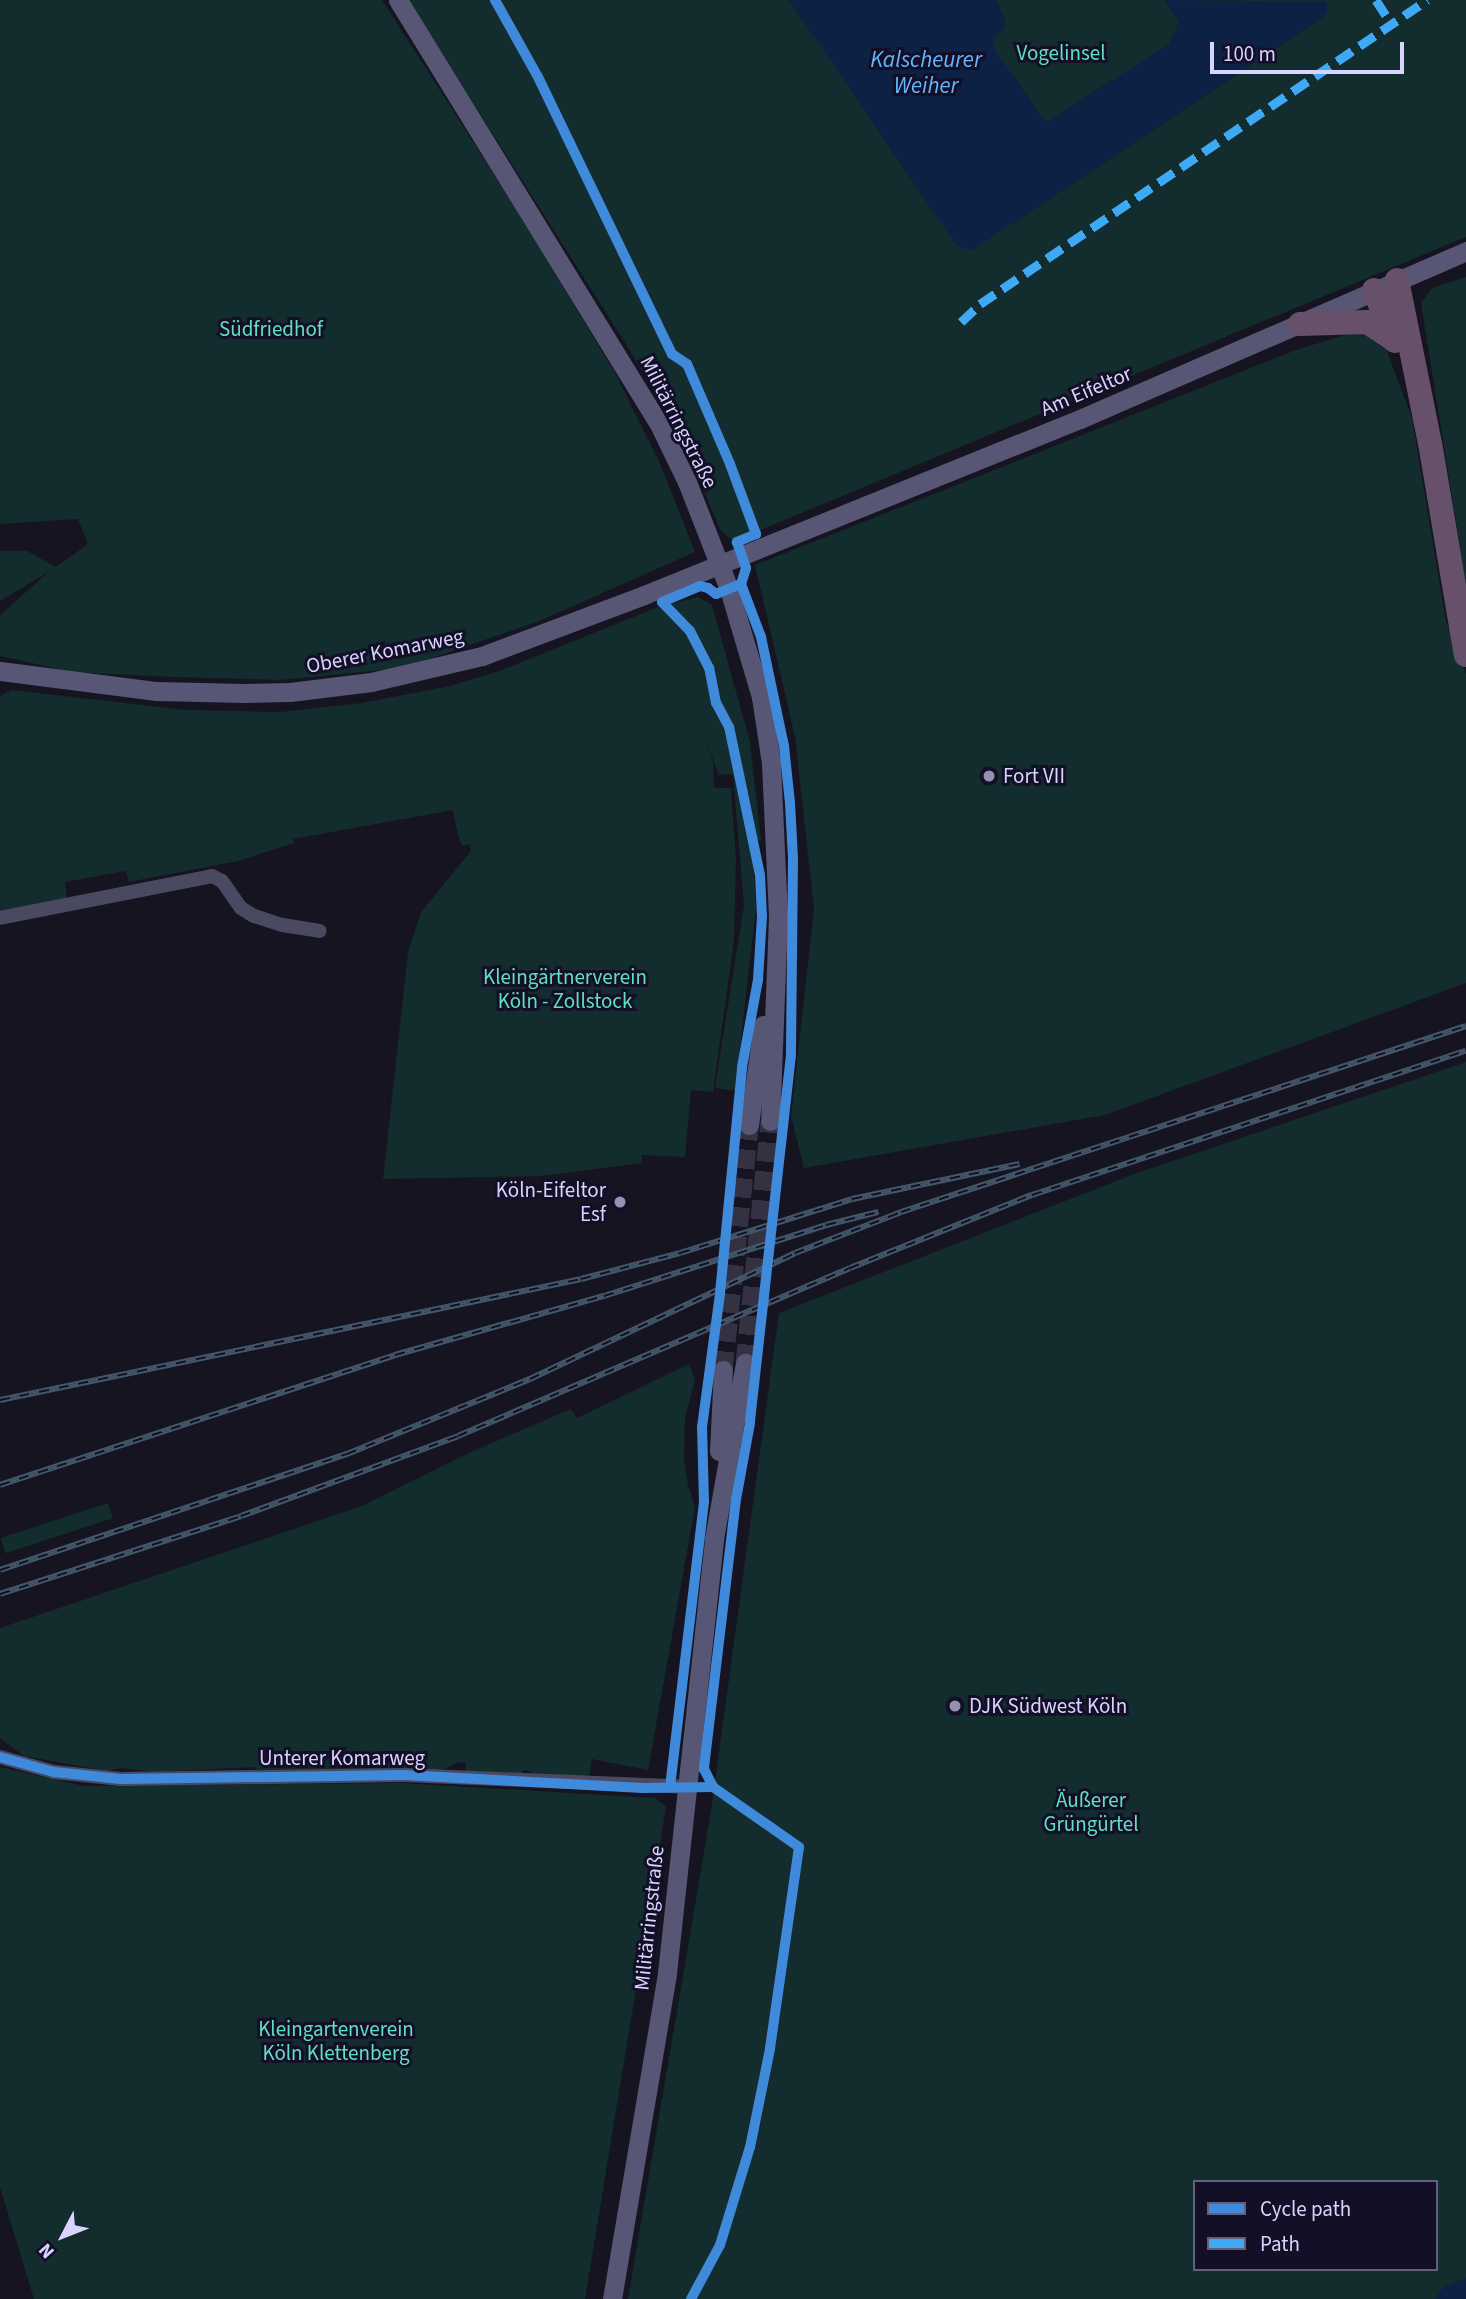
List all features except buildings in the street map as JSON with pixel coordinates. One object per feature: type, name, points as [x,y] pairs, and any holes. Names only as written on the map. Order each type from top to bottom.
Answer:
[{"type":"highway","points":[[1397,280],[1466,655]]},
{"type":"highway","points":[[1374,290],[1393,339],[1416,376]]},
{"type":"highway","points":[[1300,324],[1367,322],[1393,339]]},
{"type":"main road","name":"Militärringstraße","points":[[398,0],[658,422],[720,564],[761,697],[771,763],[778,917],[770,1121]]},
{"type":"main road","name":"Am Eifeltor","points":[[720,564],[1080,419],[1466,251]]},
{"type":"main road","name":"Oberer Komarweg","points":[[0,671],[189,692],[290,692],[371,682],[482,656],[720,564]]},
{"type":"main road","name":"Militärringstraße","points":[[749,1125],[778,917]]},
{"type":"main road","name":"Militärringstraße","points":[[612,2299],[667,1973],[685,1787],[715,1539],[745,1363]]},
{"type":"main road","name":"Militärringstraße","points":[[715,1539],[723,1370]]},
{"type":"street","points":[[0,918],[212,876],[222,881],[241,908],[254,916],[282,925],[320,931]]},
{"type":"street","name":"Unterer Komarweg","points":[[0,1757],[54,1772],[121,1779],[404,1775],[685,1787]]},
{"type":"green space","name":"Südfriedhof","points":[[0,0],[382,0],[513,204],[615,373],[659,461],[695,552],[537,622],[403,668],[280,680],[174,677],[72,672],[0,656],[0,615],[50,571],[0,601],[0,551],[27,551],[56,567],[88,544],[78,519],[0,524]]},
{"type":"green space","name":"Vogelinsel","points":[[408,0],[1466,0],[1466,237],[734,541],[721,531],[681,439],[629,349]]},
{"type":"green space","points":[[1466,277],[1466,584],[1421,303],[1432,288]]},
{"type":"green space","points":[[1358,331],[1385,346],[1412,418],[1446,621],[1466,674],[1466,983],[1105,1115],[804,1168],[791,1116],[814,909],[795,737],[755,565],[1296,350]]},
{"type":"green space","name":"Kleingärtnerverein Köln - Zollstock","points":[[698,597],[712,605],[750,742],[761,840],[752,843],[756,908],[735,1091],[715,1088],[744,905],[733,774],[719,775],[705,738],[713,762],[714,788],[731,788],[736,860],[734,940],[713,1092],[691,1090],[685,1157],[642,1155],[642,1163],[541,1176],[383,1179],[408,952],[421,912],[471,851],[470,844],[462,846],[453,810],[293,839],[294,843],[238,861],[129,882],[126,871],[65,882],[67,898],[0,912],[0,696],[12,690],[185,710],[280,712],[361,703],[450,686],[499,671],[658,607]]},
{"type":"green space","name":"Äußerer Grüngürtel","points":[[1466,1062],[1466,2299],[628,2299],[711,1811],[779,1313],[1134,1174]]},
{"type":"green space","points":[[689,1364],[695,1380],[685,1418],[684,1460],[695,1507],[648,1770],[592,1759],[589,1777],[532,1775],[531,1771],[524,1770],[521,1774],[465,1771],[466,1763],[458,1762],[443,1770],[257,1770],[254,1767],[152,1772],[121,1768],[107,1771],[24,1756],[0,1738],[0,1628],[362,1506],[473,1451],[571,1409],[577,1418]]},
{"type":"green space","points":[[108,1503],[113,1518],[5,1553],[1,1538]]},
{"type":"green space","name":"Kleingartenverein Köln Klettenberg","points":[[0,1767],[84,1786],[401,1783],[655,1798],[666,1807],[585,2299],[34,2299],[0,2187]]},
{"type":"water","name":"Kalscheurer Weiher","points":[[789,0],[996,0],[1006,21],[1002,30],[993,37],[993,47],[1046,122],[1169,44],[1179,22],[1164,0],[1327,2],[1327,11],[1322,18],[971,251],[956,245]]},
{"type":"water","points":[[1466,2278],[1466,2299],[1435,2299],[1444,2287]]},
{"type":"tunnel","points":[[745,1363],[770,1121]]},
{"type":"tunnel","points":[[723,1370],[749,1125]]},
{"type":"railway","points":[[0,1570],[347,1454],[530,1379],[795,1253],[901,1212],[1466,1026]]},
{"type":"railway","points":[[0,1594],[241,1516],[458,1436],[850,1268],[1032,1195],[1466,1051]]},
{"type":"railway","points":[[0,1400],[581,1279],[680,1253],[852,1199],[1019,1164]]},
{"type":"railway","points":[[0,1485],[395,1355],[604,1296],[826,1225],[878,1212]]},
{"type":"marked path","points":[[1376,0],[1392,25]]},
{"type":"marked path","points":[[961,322],[980,304],[1427,0]]},
{"type":"cycle path","points":[[495,0],[538,77],[672,354],[687,364],[730,464],[756,534],[737,542],[746,568],[741,584],[761,637],[784,746],[790,803],[793,858],[791,1055],[750,1423],[736,1499],[704,1769],[713,1787],[799,1847],[770,2049],[750,2147],[720,2245],[691,2299]]},
{"type":"cycle path","points":[[670,1787],[704,1502],[702,1427],[720,1293],[742,1067],[758,980],[762,917],[760,875],[729,727],[716,703],[709,668],[690,631],[662,602],[700,586],[716,594],[741,584]]},
{"type":"cycle path","points":[[0,1757],[54,1772],[121,1779],[404,1775],[643,1788],[713,1787]]},
{"type":"place","name":"Fort VII","points":[[989,776]]},
{"type":"place","name":"Köln-Eifeltor Esf","points":[[620,1202]]},
{"type":"place","name":"DJK Südwest Köln","points":[[955,1706]]}]
